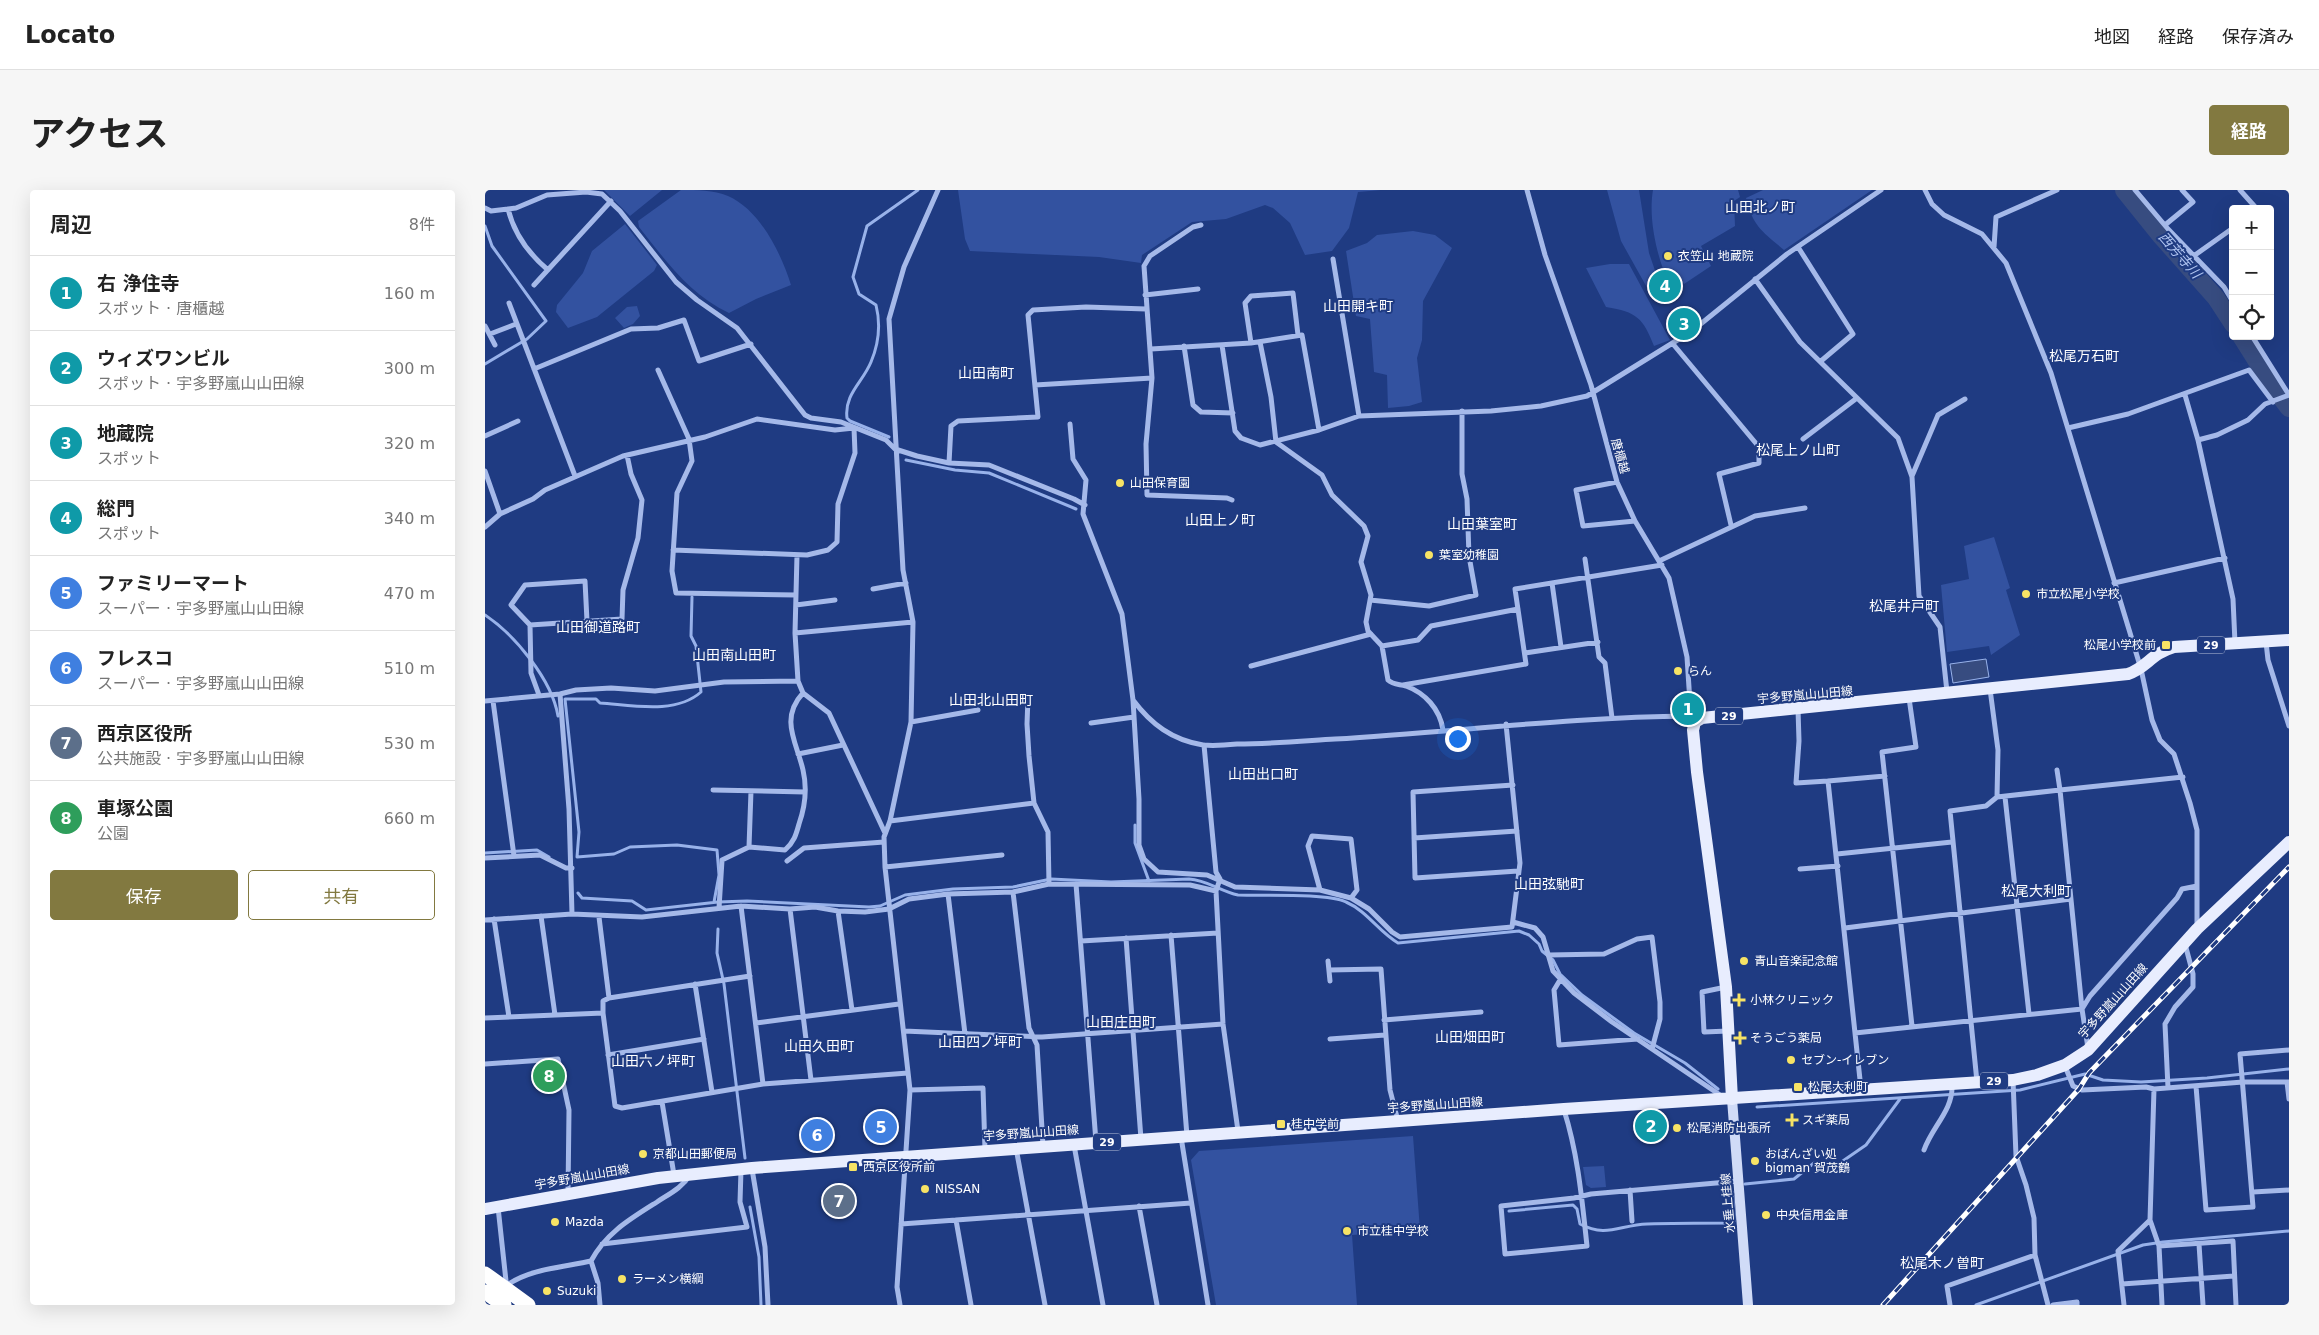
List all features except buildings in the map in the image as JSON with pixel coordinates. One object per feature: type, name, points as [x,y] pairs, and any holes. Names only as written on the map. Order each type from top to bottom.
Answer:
[{"type":"highway","points":[[485,1274],[521,1303]]},
{"type":"highway","points":[[485,1292],[504,1305]]},
{"type":"main road","name":"宇多野嵐山山田線","points":[[1692,719],[2127,674],[2141,669],[2161,651],[2174,648],[2289,640]]},
{"type":"main road","points":[[1692,719],[1697,772],[1726,987],[1732,1099]]},
{"type":"main road","name":"宇多野嵐山山田線","points":[[491,1208],[674,1176],[905,1156],[1564,1109],[1977,1082],[2014,1087],[2065,1065],[2088,1050],[2197,929],[2289,842]]},
{"type":"main road","name":"水垂上桂線","points":[[1732,1099],[1748,1305]]},
{"type":"street","points":[[900,1305],[897,1287],[910,1090],[889,909],[884,842],[911,722],[913,622],[906,584],[895,448],[889,319],[904,267],[938,190]]},
{"type":"street","name":"唐櫃越","points":[[1527,190],[1545,255],[1592,392],[1617,482],[1635,520],[1669,578],[1687,657],[1692,719]]},
{"type":"street","points":[[1222,345],[1235,430],[1241,438],[1260,445],[1319,430],[1359,416],[1462,410],[1491,411],[1541,406],[1587,396],[1692,331],[1755,279],[1881,190]]},
{"type":"street","points":[[1925,190],[1932,204],[1944,215],[1981,234],[2006,263],[2051,373],[2141,669],[2152,720],[2161,740],[2174,754],[2183,777],[2197,830],[2197,929]]},
{"type":"street","points":[[1994,248],[1996,216],[2057,190]]},
{"type":"street","points":[[2135,190],[2165,225],[2224,287],[2229,295]]},
{"type":"street","points":[[2165,225],[2193,202],[2182,190]]},
{"type":"street","points":[[2240,190],[2253,205]]},
{"type":"street","points":[[485,208],[491,211],[516,208],[547,195],[586,192],[602,194],[611,201],[677,282],[697,300],[737,328],[805,415],[811,418],[841,422],[886,440],[895,448],[917,456],[949,463],[989,466],[1085,505]]},
{"type":"street","points":[[533,285],[549,270],[584,227],[611,201]]},
{"type":"street","points":[[508,209],[512,224],[523,242],[549,270]]},
{"type":"street","points":[[1201,225],[1193,227],[1150,256],[1145,266],[1145,295],[1152,378],[1146,444],[1147,495],[1227,498],[1232,500]]},
{"type":"street","points":[[2195,255],[2229,231]]},
{"type":"street","points":[[1798,247],[1853,334],[1821,361]]},
{"type":"street","points":[[1333,259],[1359,416]]},
{"type":"street","points":[[1755,279],[1800,342],[1898,438],[1912,477],[1919,596],[1940,627],[1947,693]]},
{"type":"street","points":[[1145,295],[1198,289]]},
{"type":"street","points":[[1251,343],[1245,303],[1251,296],[1293,293],[1298,335]]},
{"type":"street","points":[[509,303],[575,476]]},
{"type":"street","points":[[949,463],[951,426],[958,421],[1038,418],[1028,315],[1033,310],[1086,307],[1146,309]]},
{"type":"street","points":[[534,369],[631,329],[658,328],[684,320],[699,361],[751,344]]},
{"type":"street","points":[[490,334],[516,324]]},
{"type":"street","points":[[485,326],[495,345]]},
{"type":"street","points":[[1151,349],[1251,343],[1302,335],[1319,430]]},
{"type":"street","points":[[2198,440],[2217,435],[2248,420],[2265,404],[2289,395],[2255,340]]},
{"type":"street","points":[[1260,342],[1271,397],[1276,442],[1322,475],[1332,495],[1364,526],[1368,536],[1361,562],[1371,595],[1366,622],[1371,634],[1382,646],[1387,680],[1391,683],[1419,691],[1430,702],[1442,719],[1443,730]]},
{"type":"street","points":[[1673,344],[1759,447],[1759,463],[1719,474],[1731,526]]},
{"type":"street","points":[[1185,346],[1193,405],[1201,412],[1233,413]]},
{"type":"street","points":[[658,370],[689,439],[692,461],[677,493],[672,571],[676,593],[796,595]]},
{"type":"street","points":[[2068,428],[2128,414],[2185,395],[2249,370],[2273,402]]},
{"type":"street","points":[[1035,385],[1152,378]]},
{"type":"street","points":[[2185,395],[2198,440],[2225,558],[2233,599],[2235,643]]},
{"type":"street","points":[[1803,439],[1857,398]]},
{"type":"street","points":[[1912,477],[1938,415],[1965,398]]},
{"type":"street","points":[[1370,600],[1429,606],[1476,595],[1469,556],[1467,500],[1462,474],[1462,410]]},
{"type":"street","points":[[485,526],[500,514],[575,476],[627,455],[689,439],[705,437],[757,419],[835,430],[854,428]]},
{"type":"street","points":[[485,436],[518,421]]},
{"type":"street","points":[[1071,424],[1073,459],[1086,480],[1083,514],[1122,614],[1133,700],[1139,799],[1139,845],[1144,859],[1158,872],[1207,875],[1235,887],[1320,890],[1351,898],[1369,909],[1392,932],[1401,937],[1512,927],[1520,863],[1506,724]]},
{"type":"street","points":[[673,550],[797,556],[828,550],[837,542],[838,504],[855,453],[854,428]]},
{"type":"street","points":[[530,624],[622,619],[623,590],[638,538],[642,500],[631,474],[627,455]]},
{"type":"street","points":[[485,471],[500,514]]},
{"type":"street","points":[[1617,482],[1576,490],[1583,526],[1635,520]]},
{"type":"street","points":[[1403,685],[1526,664],[1515,589],[1587,578],[1660,563],[1731,526],[1755,516],[1805,508]]},
{"type":"street","points":[[797,556],[795,633],[798,681],[803,693],[829,713],[885,833]]},
{"type":"street","points":[[1585,558],[1599,656],[1605,663],[1612,718]]},
{"type":"street","points":[[2115,583],[2225,558]]},
{"type":"street","points":[[539,695],[531,673],[530,624],[511,605],[525,585],[585,581],[587,621]]},
{"type":"street","points":[[1552,583],[1561,647]]},
{"type":"street","points":[[873,588],[906,584]]},
{"type":"street","points":[[796,605],[835,600]]},
{"type":"street","points":[[1382,646],[1418,640],[1431,626],[1518,609]]},
{"type":"street","points":[[795,633],[913,622]]},
{"type":"street","points":[[1251,666],[1371,634]]},
{"type":"street","points":[[2266,641],[2268,660],[2289,726]]},
{"type":"street","points":[[1525,653],[1598,642]]},
{"type":"street","points":[[485,701],[560,694],[576,690],[655,691],[724,682],[798,681]]},
{"type":"street","points":[[1990,688],[1998,750],[1997,797]]},
{"type":"street","points":[[719,908],[723,878],[722,860],[749,847],[785,850],[793,843],[803,810],[805,792],[803,770],[792,739],[791,724],[793,710],[803,693]]},
{"type":"street","points":[[560,694],[572,868],[573,914]]},
{"type":"street","points":[[1028,697],[1027,724],[1034,803],[1048,832],[1049,884]]},
{"type":"street","points":[[1909,698],[1916,746],[1882,752],[1912,1026]]},
{"type":"street","points":[[1133,700],[1148,719],[1171,735],[1204,745],[1385,736],[1506,724],[1612,718],[1692,719]]},
{"type":"street","points":[[493,701],[514,856]]},
{"type":"street","points":[[1798,709],[1799,741],[1796,783],[1885,776]]},
{"type":"street","points":[[911,722],[978,710]]},
{"type":"street","points":[[1091,723],[1133,717]]},
{"type":"street","points":[[798,754],[843,745]]},
{"type":"street","points":[[1204,745],[1216,872],[1219,880],[1216,891],[1223,1024],[1239,1132]]},
{"type":"street","points":[[2057,770],[2088,1050]]},
{"type":"street","points":[[1977,1082],[1950,811],[1986,806],[1997,797],[2183,777]]},
{"type":"street","points":[[1828,781],[1861,1090]]},
{"type":"street","points":[[1513,785],[1413,792],[1415,878],[1518,870]]},
{"type":"street","points":[[713,790],[805,792]]},
{"type":"street","points":[[749,847],[751,791]]},
{"type":"street","points":[[2005,797],[2029,1014]]},
{"type":"street","points":[[890,821],[1034,803]]},
{"type":"street","points":[[1414,838],[1517,831]]},
{"type":"street","points":[[1320,890],[1308,846],[1312,836],[1351,839],[1357,890],[1351,898]]},
{"type":"street","points":[[787,861],[804,848],[884,842]]},
{"type":"street","points":[[1837,854],[1952,842]]},
{"type":"street","points":[[485,858],[540,855],[566,868],[572,868]]},
{"type":"street","points":[[885,867],[1002,855]]},
{"type":"street","points":[[1800,869],[1838,866]]},
{"type":"street","points":[[485,920],[573,914],[642,917],[741,906],[790,909],[815,907],[838,911],[865,912],[889,909],[909,899],[948,894],[1013,892],[1049,884],[1190,886],[1216,891]]},
{"type":"street","points":[[1075,884],[1096,1142]]},
{"type":"street","points":[[1855,1033],[2082,1009],[2091,996],[2177,898],[2181,889],[2197,886]]},
{"type":"street","points":[[1013,892],[1029,1028],[1037,1045],[1043,1146]]},
{"type":"street","points":[[948,894],[965,1034]]},
{"type":"street","points":[[1845,928],[2071,899]]},
{"type":"street","points":[[741,906],[763,1084]]},
{"type":"street","points":[[790,909],[805,1016],[811,1080]]},
{"type":"street","points":[[838,911],[852,1010]]},
{"type":"street","points":[[541,916],[555,1015]]},
{"type":"street","points":[[599,916],[609,998]]},
{"type":"street","points":[[494,919],[509,1017]]},
{"type":"street","points":[[1513,922],[1535,928],[1543,937],[1553,971],[1560,980],[1612,1022],[1713,1092],[1732,1099]]},
{"type":"street","points":[[1081,941],[1218,932]]},
{"type":"street","points":[[1171,935],[1179,1028],[1184,1136],[1191,1202],[1208,1305]]},
{"type":"street","points":[[1549,955],[1604,954],[1637,939],[1652,937],[1661,1002],[1660,1019],[1652,1049]]},
{"type":"street","points":[[1126,938],[1141,1139]]},
{"type":"street","points":[[2168,1088],[2165,1024],[2175,1007],[2193,987],[2193,974],[2185,942]]},
{"type":"street","points":[[1328,961],[1330,981]]},
{"type":"street","points":[[1329,970],[1381,969],[1390,1090],[1398,1121]]},
{"type":"street","points":[[751,976],[609,998],[603,1002],[615,1106],[622,1108],[763,1084],[908,1073]]},
{"type":"street","points":[[1560,980],[1555,990],[1559,1045],[1639,1039]]},
{"type":"street","points":[[695,984],[712,1092]]},
{"type":"street","points":[[1726,987],[1702,992],[1704,1032],[1728,1031]]},
{"type":"street","points":[[756,1023],[899,1004]]},
{"type":"street","points":[[1384,1020],[1481,1012]]},
{"type":"street","points":[[485,1018],[603,1013]]},
{"type":"street","points":[[903,1031],[1032,1037],[1133,1032],[1223,1024]]},
{"type":"street","points":[[1330,1039],[1385,1035]]},
{"type":"street","points":[[609,1056],[704,1039]]},
{"type":"street","points":[[2196,1086],[2206,1210],[2253,1208],[2241,1054],[2289,1050]]},
{"type":"street","points":[[485,1064],[559,1059],[569,1110],[567,1194]]},
{"type":"street","points":[[2065,1065],[2073,1086],[2081,1090],[2146,1087],[2154,1089],[2243,1082],[2288,1082],[2289,1099]]},
{"type":"street","points":[[1924,1150],[1928,1139],[1953,1099],[1952,1084]]},
{"type":"street","points":[[2014,1087],[2016,1156],[2026,1184],[2034,1218],[2035,1255],[2048,1305]]},
{"type":"street","points":[[910,1090],[983,1088],[985,1150]]},
{"type":"street","points":[[2154,1089],[2149,1220],[2159,1246],[2162,1305]]},
{"type":"street","points":[[662,1102],[674,1176]]},
{"type":"street","points":[[1564,1109],[1574,1141],[1581,1196],[1587,1246],[1505,1254],[1501,1206],[1574,1198],[1581,1196],[1630,1190],[1739,1181]]},
{"type":"street","points":[[1074,1144],[1103,1305]]},
{"type":"street","points":[[1016,1148],[1045,1305]]},
{"type":"street","points":[[602,1244],[747,1227],[740,1202],[746,1169]]},
{"type":"street","points":[[746,1169],[765,1247],[768,1305]]},
{"type":"street","points":[[503,1288],[510,1282],[528,1275],[591,1261],[610,1233],[677,1190],[690,1175]]},
{"type":"street","points":[[1630,1190],[1632,1222]]},
{"type":"street","points":[[2253,1192],[2289,1190]]},
{"type":"street","points":[[901,1224],[1191,1202]]},
{"type":"street","points":[[1139,1206],[1157,1305]]},
{"type":"street","points":[[491,1208],[506,1280],[503,1288]]},
{"type":"street","points":[[956,1220],[971,1305]]},
{"type":"street","points":[[2124,1305],[2118,1251],[2149,1220]]},
{"type":"street","points":[[2159,1246],[2233,1241],[2236,1305]]},
{"type":"street","points":[[2199,1244],[2203,1305]]},
{"type":"street","points":[[1950,1305],[1947,1286],[2035,1255]]},
{"type":"street","points":[[591,1261],[598,1283],[600,1305]]},
{"type":"street","points":[[2122,1284],[2234,1276]]},
{"type":"street","points":[[2053,1305],[2077,1302],[2077,1305]]},
{"type":"shaded area","points":[[604,190],[662,190],[630,216]]},
{"type":"shaded area","points":[[681,190],[723,194],[750,211],[775,246],[791,285],[756,299],[729,313],[690,286],[679,276],[639,227],[638,221]]},
{"type":"shaded area","points":[[958,190],[1381,190],[1358,192],[1349,228],[1332,251],[1305,255],[1290,223],[1273,208],[1265,205],[1226,219],[1192,222],[1142,255],[1141,263],[1099,257],[970,251],[965,239]]},
{"type":"shaded area","points":[[1607,190],[1639,190],[1649,253],[1661,288],[1650,293],[1621,241]]},
{"type":"shaded area","points":[[1653,190],[1738,190],[1740,197],[1734,201],[1735,226],[1701,246],[1711,266],[1684,284],[1679,277],[1668,282],[1660,261],[1653,225]]},
{"type":"shaded area","points":[[1763,190],[1872,190],[1784,250],[1760,228],[1749,208],[1746,198]]},
{"type":"shaded area","points":[[625,224],[657,265],[654,271],[597,317],[568,328],[556,312],[557,305],[583,273],[592,251]]},
{"type":"shaded area","points":[[1413,231],[1435,235],[1452,248],[1423,301],[1422,340],[1417,358],[1422,402],[1409,406],[1388,408],[1387,375],[1374,372],[1370,319],[1356,316],[1346,251],[1367,243],[1377,235]]},
{"type":"shaded area","points":[[1610,264],[1629,264],[1670,340],[1654,346],[1646,329],[1637,318],[1625,311],[1606,307],[1586,268]]},
{"type":"shaded area","points":[[637,306],[640,316],[633,324],[624,328],[615,318],[627,307]]},
{"type":"shaded area","points":[[1994,537],[2010,588],[2006,590],[2020,635],[1991,655],[1989,646],[1947,652],[1941,585],[1969,579],[1964,546]]},
{"type":"shaded area","points":[[1986,659],[1989,677],[1953,683],[1950,664]]},
{"type":"shaded area","points":[[551,1064],[557,1069],[559,1082],[541,1084],[539,1065]]},
{"type":"shaded area","name":"市立桂中学校","points":[[1413,1136],[1420,1230],[1352,1235],[1357,1305],[1216,1305],[1191,1160],[1199,1151]]},
{"type":"shaded area","points":[[1604,1166],[1606,1187],[1591,1188],[1586,1185],[1583,1167]]},
{"type":"waterway","points":[[889,437],[847,418],[848,402],[868,369],[874,355],[879,327],[876,305],[859,294],[853,277],[867,226],[918,190]]},
{"type":"waterway","name":"西芳寺川","points":[[2124,190],[2161,236],[2216,298],[2229,318]]},
{"type":"waterway","points":[[485,226],[492,246],[546,321],[527,339],[485,364]]},
{"type":"waterway","name":"西芳寺川","points":[[2244,340],[2273,387],[2289,408]]},
{"type":"waterway","points":[[906,460],[955,470],[989,473],[1076,509]]},
{"type":"waterway","points":[[692,597],[691,636],[696,646],[701,692],[679,704],[652,707],[600,703],[596,699],[565,699],[579,832],[577,857],[614,854],[630,847],[677,845],[717,850],[719,875],[714,902]]},
{"type":"waterway","points":[[485,615],[508,634],[531,660],[548,688],[558,716]]},
{"type":"waterway","points":[[1135,825],[1135,843],[1149,881]]},
{"type":"waterway","points":[[485,853],[537,850],[549,857]]},
{"type":"waterway","points":[[578,893],[582,898],[632,901],[646,910],[718,902],[747,901],[869,907],[880,906],[905,895],[953,889],[1013,887],[1051,879],[1111,882],[1189,879],[1202,881],[1238,895],[1310,896],[1337,899],[1346,902],[1360,911],[1398,943],[1519,931],[1529,935],[1539,944],[1542,951],[1553,960],[1560,974],[1582,995],[1634,1033],[1685,1063],[1718,1089]]},
{"type":"waterway","points":[[718,929],[717,953],[724,984],[745,1158]]},
{"type":"waterway","points":[[1757,1107],[2020,1090],[2085,1074],[2103,1080],[2141,1082],[2207,1078],[2289,1069]]},
{"type":"waterway","points":[[1745,1184],[1794,1179],[1814,1163],[1837,1165],[1866,1145],[1900,1099]]},
{"type":"waterway","points":[[1509,1211],[1573,1205],[1577,1209],[1580,1224],[1598,1230],[1613,1230],[1647,1224],[1733,1223],[1735,1219],[1732,1192]]},
{"type":"waterway","points":[[750,1207],[759,1257],[761,1305]]},
{"type":"waterway","points":[[1976,1305],[2143,1245],[2289,1231]]},
{"type":"railway","points":[[1883,1305],[2079,1089],[2089,1073],[2289,867]]},
{"type":"place","name":"衣笠山 地蔵院","points":[[1668,256]]},
{"type":"place","name":"総門","points":[[1665,286]]},
{"type":"place","name":"地蔵院","points":[[1684,324]]},
{"type":"place","name":"山田保育園","points":[[1120,483]]},
{"type":"place","name":"葉室幼稚園","points":[[1429,555]]},
{"type":"place","name":"市立松尾小学校","points":[[2026,594]]},
{"type":"place","name":"松尾小学校前","points":[[2166,645]]},
{"type":"place","name":"らん","points":[[1678,671]]},
{"type":"place","name":"右 浄住寺","points":[[1688,709]]},
{"type":"place","name":"青山音楽記念館","points":[[1744,961]]},
{"type":"place","name":"小林クリニック","points":[[1739,1000]]},
{"type":"place","name":"そうごう薬局","points":[[1740,1038]]},
{"type":"place","name":"セブン-イレブン","points":[[1791,1060]]},
{"type":"place","name":"車塚公園","points":[[549,1076]]},
{"type":"place","name":"松尾大利町","points":[[1798,1087]]},
{"type":"place","name":"スギ薬局","points":[[1792,1120]]},
{"type":"place","name":"桂中学前","points":[[1281,1124]]},
{"type":"place","name":"ウィズワンビル","points":[[1651,1126]]},
{"type":"place","name":"ファミリーマート","points":[[881,1127]]},
{"type":"place","name":"松尾消防出張所","points":[[1677,1128]]},
{"type":"place","name":"フレスコ","points":[[817,1135]]},
{"type":"place","name":"京都山田郵便局","points":[[643,1154]]},
{"type":"place","name":"おばんざい処 bigman 賀茂鶴","points":[[1755,1161]]},
{"type":"place","name":"西京区役所前","points":[[853,1167]]},
{"type":"place","name":"NISSAN","points":[[925,1189]]},
{"type":"place","name":"西京区役所","points":[[839,1201]]},
{"type":"place","name":"中央信用金庫","points":[[1766,1215]]},
{"type":"place","name":"Mazda","points":[[555,1222]]},
{"type":"place","name":"市立桂中学校","points":[[1347,1231]]},
{"type":"place","name":"ラーメン横綱","points":[[622,1279]]},
{"type":"place","name":"Suzuki","points":[[547,1291]]},
{"type":"district","name":"山田北ノ町","points":[[1760,207]]},
{"type":"district","name":"山田開キ町","points":[[1358,306]]},
{"type":"district","name":"松尾万石町","points":[[2084,356]]},
{"type":"district","name":"山田南町","points":[[986,373]]},
{"type":"district","name":"松尾上ノ山町","points":[[1798,450]]},
{"type":"district","name":"山田上ノ町","points":[[1220,520]]},
{"type":"district","name":"山田葉室町","points":[[1482,524]]},
{"type":"district","name":"松尾井戸町","points":[[1904,606]]},
{"type":"district","name":"山田御道路町","points":[[598,627]]},
{"type":"district","name":"山田南山田町","points":[[734,655]]},
{"type":"district","name":"山田北山田町","points":[[991,700]]},
{"type":"district","name":"山田出口町","points":[[1263,774]]},
{"type":"district","name":"山田弦馳町","points":[[1549,884]]},
{"type":"district","name":"松尾大利町","points":[[2036,891]]},
{"type":"district","name":"山田庄田町","points":[[1121,1022]]},
{"type":"district","name":"山田畑田町","points":[[1470,1037]]},
{"type":"district","name":"山田四ノ坪町","points":[[980,1042]]},
{"type":"district","name":"山田久田町","points":[[819,1046]]},
{"type":"district","name":"山田六ノ坪町","points":[[653,1061]]},
{"type":"district","name":"松尾木ノ曽町","points":[[1942,1263]]}]
